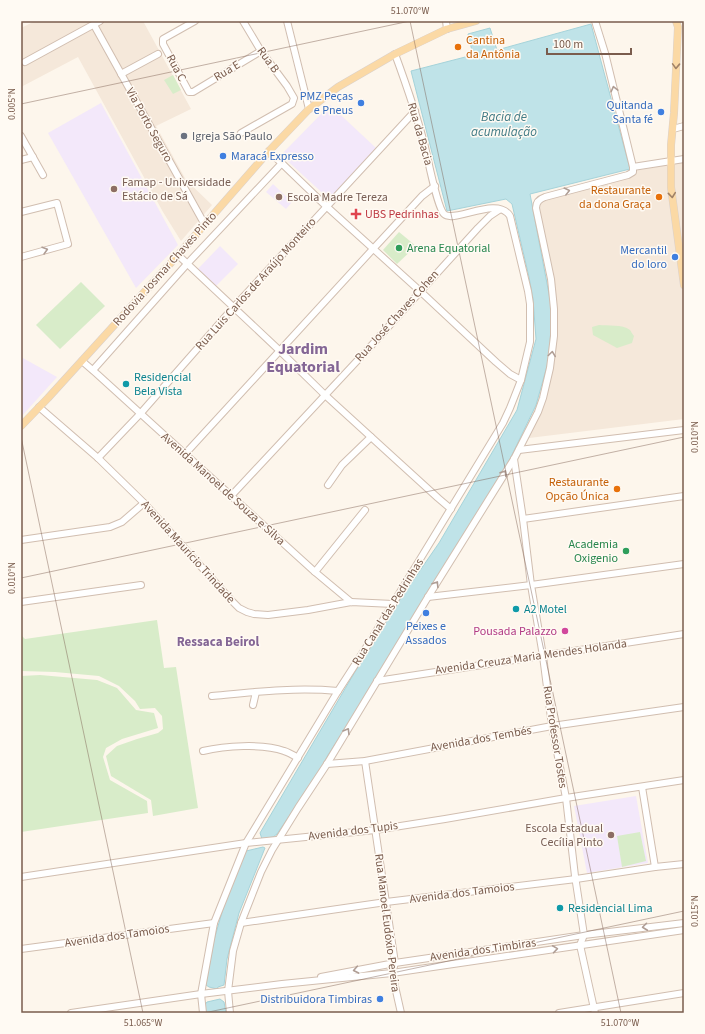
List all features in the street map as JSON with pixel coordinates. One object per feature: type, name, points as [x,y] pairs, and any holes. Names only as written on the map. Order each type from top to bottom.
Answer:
[{"type":"main road","name":"Rodovia Josmar Chaves Pinto","points":[[21,426],[178,255],[269,151],[309,109],[338,87],[447,25],[476,21]]},
{"type":"main road","points":[[678,23],[671,146],[671,187],[684,285]]},
{"type":"street","points":[[25,62],[100,21]]},
{"type":"street","name":"Rua C","points":[[193,92],[188,92],[163,44],[163,39],[194,21]]},
{"type":"street","name":"Rua B","points":[[241,133],[292,104],[294,98],[261,51],[243,21]]},
{"type":"street","points":[[287,21],[309,109]]},
{"type":"street","points":[[230,1013],[225,992],[233,951],[241,923],[261,872],[279,839],[327,764],[514,459],[538,412],[550,369],[554,336],[553,291],[536,208],[538,201],[540,198],[628,175],[634,170],[605,53],[595,21]]},
{"type":"street","points":[[678,23],[684,33]]},
{"type":"street","name":"Via Porto Seguro","points":[[94,25],[205,224]]},
{"type":"street","name":"Rua E","points":[[193,92],[261,51]]},
{"type":"street","points":[[121,74],[158,54]]},
{"type":"street","name":"Rua da Bacia","points":[[395,54],[415,112],[425,146],[434,186],[444,214],[453,216],[476,211],[500,209]]},
{"type":"street","name":"Rua Luis Carlos de Araújo Monteiro","points":[[98,458],[140,414],[233,308],[326,206],[415,112]]},
{"type":"street","points":[[673,129],[684,126]]},
{"type":"street","points":[[21,136],[43,175]]},
{"type":"street","points":[[269,151],[326,206],[496,362],[510,374],[521,380]]},
{"type":"street","points":[[21,160],[33,157]]},
{"type":"street","points":[[633,167],[684,158]]},
{"type":"street","points":[[95,372],[187,264],[282,163]]},
{"type":"street","points":[[185,454],[373,248],[422,196],[434,186]]},
{"type":"street","points":[[21,212],[57,203],[68,244],[21,257]]},
{"type":"street","name":"Rua José Chaves Cohen","points":[[231,496],[478,228],[490,216],[500,209]]},
{"type":"street","name":"Rua Canal das Pedrinhas","points":[[203,1013],[204,994],[214,923],[248,843],[338,691],[370,643],[503,423],[521,380],[530,342],[530,304],[512,220],[508,213],[500,209]]},
{"type":"street","points":[[178,255],[325,395],[452,509]]},
{"type":"street","name":"Avenida Manoel de Souza e Silva","points":[[82,360],[140,414],[350,602]]},
{"type":"street","name":"Avenida Maurício Trindade","points":[[39,407],[98,458],[144,503],[231,600],[239,608],[246,612],[268,615],[282,614],[350,602],[393,604]]},
{"type":"street","points":[[519,450],[684,430]]},
{"type":"street","points":[[328,485],[342,465],[371,437]]},
{"type":"street","name":"Rua Professor Tostes","points":[[514,459],[552,726],[566,798],[584,935],[580,945]]},
{"type":"street","points":[[523,520],[684,496]]},
{"type":"street","points":[[21,540],[110,527],[122,522],[144,503]]},
{"type":"street","points":[[315,572],[365,510]]},
{"type":"street","points":[[428,597],[531,585],[684,564]]},
{"type":"street","points":[[21,602],[141,585]]},
{"type":"street","name":"Avenida Creuza Maria Mendes Holanda","points":[[378,680],[684,634]]},
{"type":"street","points":[[212,696],[290,690],[318,689],[338,691]]},
{"type":"street","points":[[253,705],[256,692]]},
{"type":"street","name":"Avenida dos Tembés","points":[[327,764],[365,760],[552,726],[684,707]]},
{"type":"street","points":[[203,751],[213,748],[249,746],[269,747],[284,751],[298,758]]},
{"type":"street","name":"Rua Manoel Eudóxio Pereira","points":[[365,760],[395,963],[392,973],[400,1013]]},
{"type":"street","name":"Avenida dos Tupis","points":[[21,877],[248,843],[375,830],[684,780]]},
{"type":"street","points":[[642,787],[655,867]]},
{"type":"street","name":"Avenida dos Tamoios","points":[[241,923],[386,902],[576,879],[684,864]]},
{"type":"street","name":"Avenida dos Timbiras","points":[[282,984],[395,963],[684,922]]},
{"type":"street","name":"Avenida dos Tamoios","points":[[21,949],[214,923]]},
{"type":"street","name":"Avenida dos Timbiras","points":[[72,1013],[282,984],[392,973],[684,930]]},
{"type":"street","points":[[580,945],[595,1010]]},
{"type":"street","points":[[559,1013],[595,1010],[684,993]]},
{"type":"shaded area","points":[[35,21],[143,21],[191,109],[156,126],[186,180],[212,205],[181,241],[163,212],[78,57],[21,87],[21,28]]},
{"type":"shaded area","name":"Famap - Universidade Estácio de Sá","points":[[101,103],[178,245],[136,288],[48,133]]},
{"type":"shaded area","points":[[330,105],[376,148],[329,199],[281,155]]},
{"type":"shaded area","points":[[684,162],[684,419],[521,439],[536,405],[549,359],[552,310],[534,218],[542,201],[571,190],[634,171]]},
{"type":"shaded area","name":"Escola Madre Tereza","points":[[273,184],[292,202],[286,209],[266,192]]},
{"type":"shaded area","points":[[220,246],[238,264],[215,287],[196,271]]},
{"type":"shaded area","points":[[21,357],[57,377],[21,417]]},
{"type":"shaded area","name":"Escola Estadual Cecília Pinto","points":[[636,796],[648,863],[587,873],[574,806]]},
{"type":"green space","points":[[173,75],[181,90],[173,94],[164,80]]},
{"type":"green space","name":"Arena Equatorial","points":[[399,232],[416,246],[397,264],[383,250]]},
{"type":"green space","points":[[81,282],[105,306],[60,349],[36,325]]},
{"type":"green space","points":[[599,325],[627,328],[634,336],[632,343],[617,348],[593,335],[592,327]]},
{"type":"green space","points":[[157,620],[164,668],[176,667],[198,808],[153,816],[151,800],[111,776],[106,756],[117,746],[158,733],[163,729],[162,716],[155,708],[140,709],[135,701],[119,686],[99,676],[21,671],[21,635],[25,639]]},
{"type":"green space","points":[[40,675],[97,680],[117,688],[136,710],[154,713],[158,728],[122,739],[106,748],[103,757],[110,780],[147,801],[148,813],[21,832],[21,676]]},
{"type":"green space","points":[[640,832],[646,861],[622,867],[617,836]]},
{"type":"water","name":"Bacia de acumulação","points":[[591,24],[630,169],[530,194],[552,310],[549,359],[536,405],[509,461],[361,704],[328,755],[321,769],[277,834],[273,837],[262,839],[260,833],[385,621],[439,543],[517,410],[536,339],[533,299],[512,204],[506,199],[447,211],[411,71],[473,55],[468,34],[490,28],[497,50]]},
{"type":"water","points":[[263,847],[265,848],[239,913],[227,959],[224,985],[218,987],[217,989],[209,987],[206,985],[214,940],[227,895],[246,851]]},
{"type":"water","points":[[220,999],[224,1002],[226,1013],[204,1013],[204,1006],[207,1002]]},
{"type":"place","name":"Cantina da Antônia","points":[[458,47]]},
{"type":"place","name":"PMZ Peças e Pneus","points":[[361,103]]},
{"type":"place","name":"Quitanda Santa fé","points":[[661,112]]},
{"type":"place","name":"Igreja São Paulo","points":[[184,136]]},
{"type":"place","name":"Maracá Expresso","points":[[223,156]]},
{"type":"place","name":"Famap - Universidade Estácio de Sá","points":[[114,189]]},
{"type":"place","name":"Escola Madre Tereza","points":[[279,197]]},
{"type":"place","name":"Restaurante da dona Graça","points":[[659,197]]},
{"type":"place","name":"UBS Pedrinhas","points":[[356,214]]},
{"type":"place","name":"Arena Equatorial","points":[[399,248]]},
{"type":"place","name":"Mercantil do loro","points":[[675,257]]},
{"type":"place","name":"Residencial Bela Vista","points":[[126,384]]},
{"type":"place","name":"Restaurante Opção Única","points":[[617,489]]},
{"type":"place","name":"Academia Oxigenio","points":[[626,551]]},
{"type":"place","name":"A2 Motel","points":[[516,609]]},
{"type":"place","name":"Peixes e Assados","points":[[426,613]]},
{"type":"place","name":"Pousada Palazzo","points":[[565,631]]},
{"type":"place","name":"Escola Estadual Cecília Pinto","points":[[611,835]]},
{"type":"place","name":"Residencial Lima","points":[[560,908]]},
{"type":"place","name":"Distribuidora Timbiras","points":[[380,999]]},
{"type":"district","name":"Jardim Equatorial","points":[[303,358]]},
{"type":"district","name":"Ressaca Beirol","points":[[218,642]]}]
